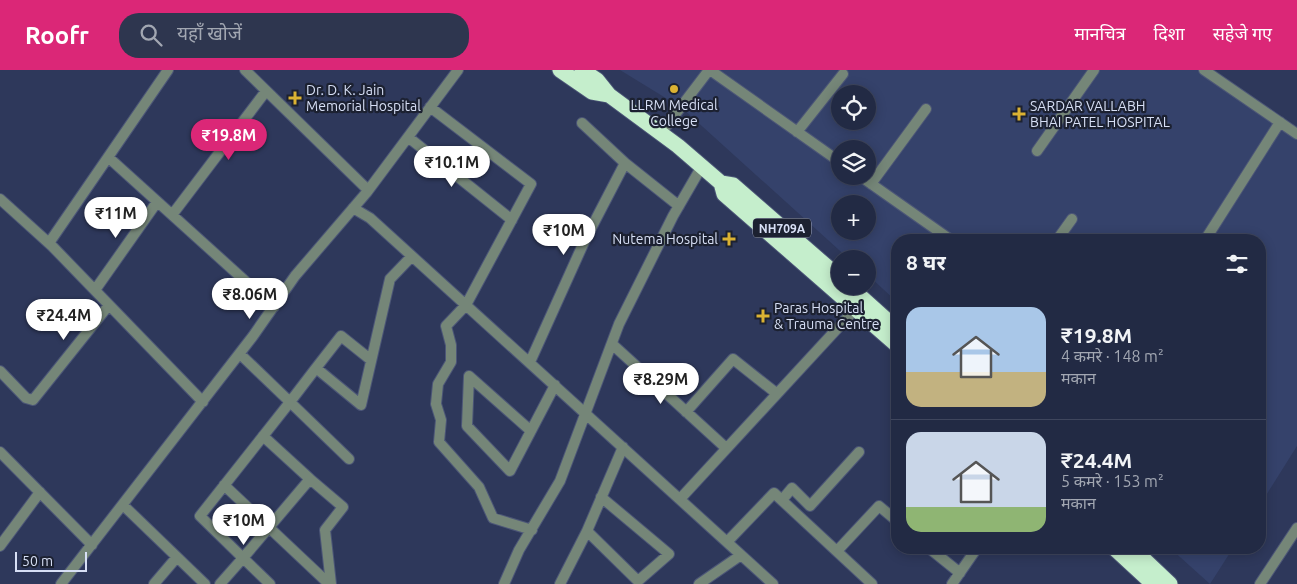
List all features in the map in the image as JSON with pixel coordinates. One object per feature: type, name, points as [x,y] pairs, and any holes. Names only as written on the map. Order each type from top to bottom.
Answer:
[{"type":"highway","name":"NH709A","points":[[560,70],[592,92],[609,95]]},
{"type":"highway","name":"NH709A","points":[[582,70],[596,80],[609,95],[661,133],[722,183],[733,185],[831,270]]},
{"type":"highway","name":"NH709A","points":[[722,183],[724,194],[860,304],[891,325]]},
{"type":"highway","name":"NH709A","points":[[854,295],[860,304],[891,338]]},
{"type":"highway","points":[[1120,554],[1153,584]]},
{"type":"highway","points":[[1138,554],[1170,584]]},
{"type":"street","points":[[49,243],[168,70]]},
{"type":"street","points":[[245,70],[368,190]]},
{"type":"street","points":[[61,584],[240,354],[295,276],[368,190],[458,70]]},
{"type":"street","points":[[661,133],[709,70],[831,156]]},
{"type":"street","points":[[1037,151],[1094,70]]},
{"type":"street","points":[[1204,70],[1297,134]]},
{"type":"street","points":[[797,132],[843,74]]},
{"type":"street","points":[[172,216],[266,91]]},
{"type":"street","points":[[430,107],[531,184],[466,305],[446,326],[451,345],[451,362],[438,384],[436,404],[441,420],[439,442],[479,487],[492,518],[532,530]]},
{"type":"street","points":[[876,177],[926,108]]},
{"type":"street","points":[[1209,234],[1280,122]]},
{"type":"street","points":[[582,123],[625,163],[679,206]]},
{"type":"street","points":[[408,137],[512,220]]},
{"type":"street","points":[[108,157],[274,307]]},
{"type":"street","points":[[530,362],[585,240],[625,163]]},
{"type":"street","points":[[504,584],[519,550],[560,481],[587,414],[619,324],[679,206],[702,166]]},
{"type":"street","points":[[872,185],[942,234]]},
{"type":"street","points":[[0,200],[49,243],[203,402]]},
{"type":"street","points":[[95,290],[157,202]]},
{"type":"street","points":[[353,208],[370,218],[773,584]]},
{"type":"street","points":[[1061,234],[1072,218]]},
{"type":"street","points":[[316,368],[361,405],[390,279],[412,256]]},
{"type":"street","points":[[0,372],[26,398],[33,400],[109,304]]},
{"type":"street","points":[[680,499],[860,304]]},
{"type":"street","points":[[270,584],[200,516],[341,336],[371,360]]},
{"type":"street","points":[[612,344],[726,448]]},
{"type":"street","points":[[240,354],[349,458]]},
{"type":"street","points":[[686,412],[733,359],[776,393]]},
{"type":"street","points":[[531,431],[469,376],[467,426],[510,470],[531,431],[555,386]]},
{"type":"street","points":[[263,436],[343,507],[325,530],[330,584]]},
{"type":"street","points":[[560,584],[587,531],[623,447]]},
{"type":"street","points":[[0,452],[92,545]]},
{"type":"street","points":[[782,500],[792,488],[810,506],[859,452]]},
{"type":"street","points":[[220,584],[310,479]]},
{"type":"street","points":[[224,485],[330,584]]},
{"type":"street","points":[[0,546],[40,492]]},
{"type":"street","points":[[727,542],[774,493],[872,584]]},
{"type":"street","points":[[587,531],[636,582],[669,554],[601,497]]},
{"type":"street","points":[[123,506],[205,584]]},
{"type":"street","points":[[837,551],[879,506],[891,516]]},
{"type":"street","points":[[1260,584],[1297,528]]},
{"type":"street","points":[[937,554],[960,572]]},
{"type":"street","points":[[952,584],[973,554]]},
{"type":"street","points":[[699,584],[741,555]]},
{"type":"street","points":[[154,584],[176,557]]},
{"type":"shaded area","points":[[620,70],[1200,70],[1297,135],[1297,446],[1266,495],[1266,234],[891,234],[891,296],[876,282],[876,250],[839,250],[682,108]]},
{"type":"shaded area","points":[[1177,554],[1229,554],[1210,584]]},
{"type":"place","name":"LLRM Medical College","points":[[674,89]]},
{"type":"place","name":"Dr. D. K. Jain Memorial Hospital","points":[[295,98]]},
{"type":"place","name":"SARDAR VALLABH BHAI PATEL HOSPITAL","points":[[1019,114]]},
{"type":"place","name":"Nutema Hospital","points":[[729,239]]},
{"type":"place","name":"Paras Hospital & Trauma Centre","points":[[763,316]]}]
